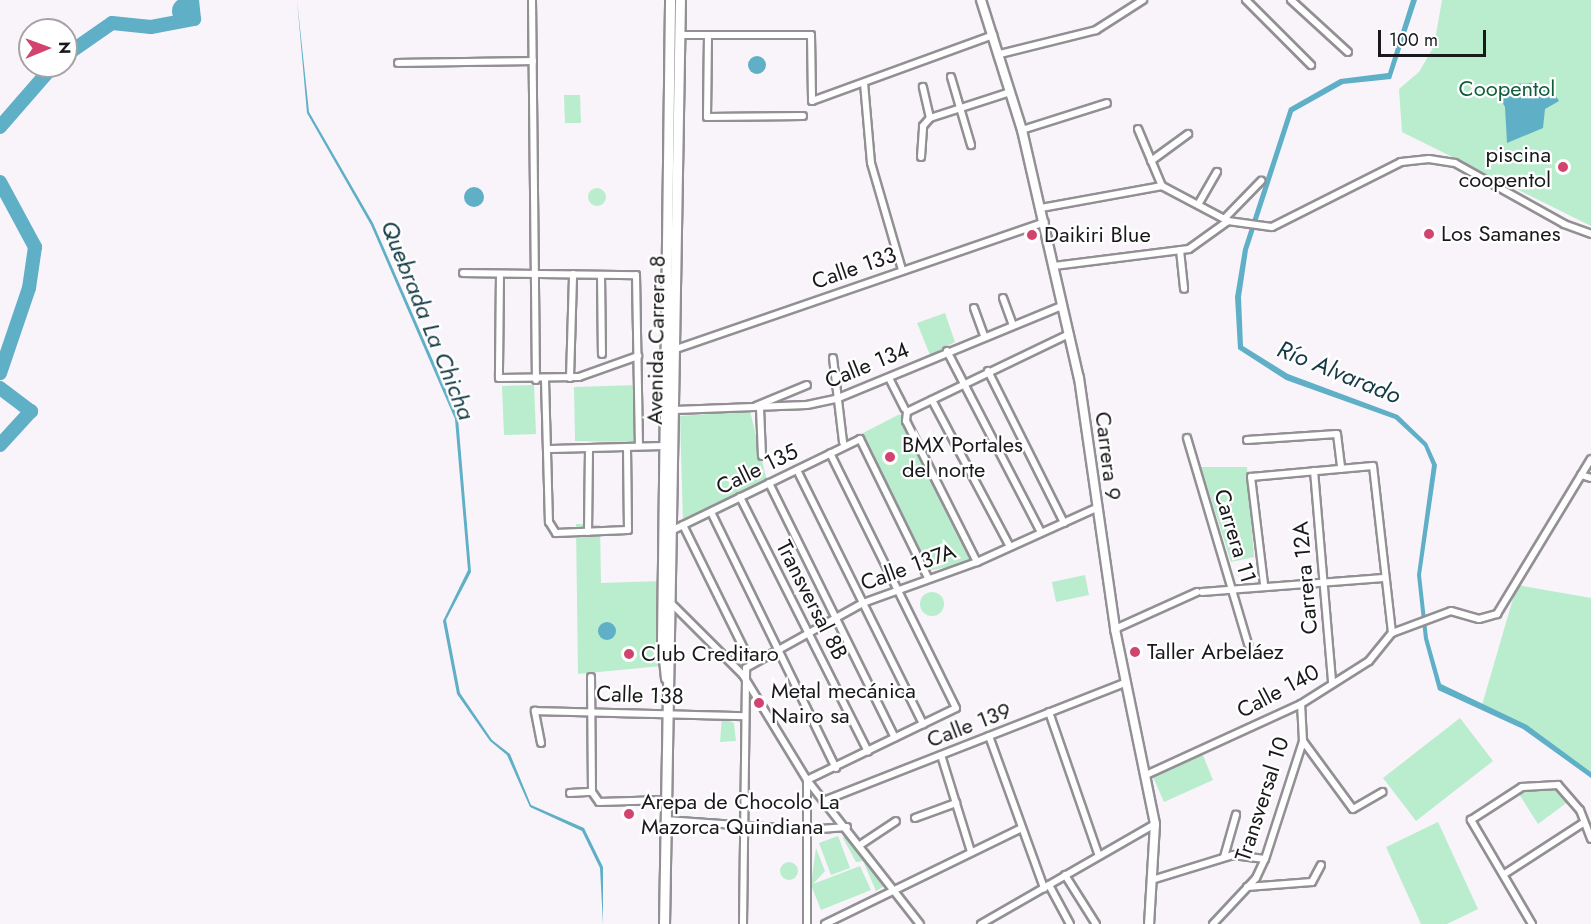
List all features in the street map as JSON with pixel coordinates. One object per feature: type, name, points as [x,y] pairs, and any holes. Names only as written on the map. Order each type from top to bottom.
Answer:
[{"type":"main road","name":"Avenida Carrera 8","points":[[667,681],[662,641],[670,0]]},
{"type":"main road","name":"Avenida Carrera 8","points":[[664,924],[666,715],[672,604],[680,0]]},
{"type":"street","points":[[532,0],[538,274],[536,380]]},
{"type":"street","name":"Carrera 9","points":[[981,0],[1000,54],[1022,130],[1045,221],[1069,334],[1115,628],[1155,824],[1155,879],[1149,924]]},
{"type":"street","points":[[1000,54],[1096,30],[1143,0]]},
{"type":"street","points":[[1245,0],[1311,64]]},
{"type":"street","points":[[1291,0],[1348,52]]},
{"type":"street","points":[[680,35],[808,34],[812,101],[993,35]]},
{"type":"street","points":[[708,35],[707,117],[803,116]]},
{"type":"street","points":[[398,63],[532,61]]},
{"type":"street","points":[[951,77],[971,145]]},
{"type":"street","points":[[864,83],[871,163],[902,270]]},
{"type":"street","points":[[923,87],[930,118]]},
{"type":"street","points":[[921,157],[923,126],[930,118],[1010,92]]},
{"type":"street","points":[[1022,130],[1107,103]]},
{"type":"street","points":[[1138,129],[1162,186]]},
{"type":"street","points":[[1151,161],[1188,134]]},
{"type":"street","points":[[1041,208],[1162,186],[1227,219],[1253,228],[1272,227],[1401,162],[1443,160],[1591,234]]},
{"type":"street","points":[[1199,203],[1217,172]]},
{"type":"street","points":[[1054,266],[1180,250],[1227,219],[1261,181]]},
{"type":"street","name":"Calle 133","points":[[675,349],[1045,221]]},
{"type":"street","points":[[1180,250],[1184,289]]},
{"type":"street","points":[[463,273],[636,275],[639,446]]},
{"type":"street","points":[[500,274],[499,378],[536,380],[570,378],[638,356]]},
{"type":"street","points":[[570,378],[573,274]]},
{"type":"street","points":[[601,275],[602,354]]},
{"type":"street","points":[[1002,298],[1011,323]]},
{"type":"street","name":"Calle 134","points":[[675,410],[760,408],[836,399],[889,378],[1011,323],[1062,306]]},
{"type":"street","points":[[974,308],[984,335]]},
{"type":"street","points":[[977,562],[906,421],[907,412],[988,371],[1069,334]]},
{"type":"street","points":[[947,351],[960,385],[1041,532]]},
{"type":"street","points":[[833,358],[836,399],[843,442]]},
{"type":"street","points":[[988,371],[1064,523]]},
{"type":"street","points":[[889,378],[904,408]]},
{"type":"street","points":[[545,380],[551,449],[549,522],[556,533],[628,530],[627,447]]},
{"type":"street","points":[[752,408],[807,385]]},
{"type":"street","points":[[932,399],[1010,547]]},
{"type":"street","points":[[760,408],[762,456]]},
{"type":"street","points":[[1246,440],[1337,434],[1341,469]]},
{"type":"street","name":"Carrera 11","points":[[1187,438],[1248,644]]},
{"type":"street","name":"Calle 135","points":[[673,530],[858,440],[928,578]]},
{"type":"street","points":[[551,449],[663,446]]},
{"type":"street","points":[[588,532],[589,448]]},
{"type":"street","points":[[807,780],[836,768],[956,708],[830,453]]},
{"type":"street","points":[[1264,584],[1251,477],[1373,466],[1383,578],[1392,633],[1451,611],[1479,619],[1497,614],[1591,459]]},
{"type":"street","points":[[797,470],[923,724]]},
{"type":"street","name":"Carrera 12A","points":[[1314,471],[1332,683]]},
{"type":"street","points":[[1581,475],[1591,478]]},
{"type":"street","points":[[769,483],[895,738]]},
{"type":"street","name":"Transversal 8B","points":[[740,497],[868,752]]},
{"type":"street","name":"Calle 137A","points":[[743,675],[751,663],[863,603],[896,588],[977,562],[1096,508]]},
{"type":"street","points":[[711,512],[836,768]]},
{"type":"street","points":[[683,525],[751,663]]},
{"type":"street","points":[[1115,628],[1200,592],[1264,584],[1383,578]]},
{"type":"street","points":[[672,604],[743,675],[807,780],[826,800],[920,924]]},
{"type":"street","name":"Calle 140","points":[[1146,776],[1301,704],[1369,661],[1392,633]]},
{"type":"street","points":[[742,924],[743,675]]},
{"type":"street","points":[[591,677],[592,792],[599,802],[665,800]]},
{"type":"street","name":"Calle 139","points":[[826,800],[1125,682]]},
{"type":"street","name":"Transversal 10","points":[[1213,924],[1247,887],[1265,860],[1302,741],[1301,704]]},
{"type":"street","name":"Calle 138","points":[[541,743],[535,711],[743,716]]},
{"type":"street","points":[[1049,712],[1099,856]]},
{"type":"street","points":[[988,736],[1046,886],[1070,924]]},
{"type":"street","points":[[1302,741],[1353,809],[1382,792]]},
{"type":"street","points":[[941,755],[971,852]]},
{"type":"street","points":[[807,780],[807,924]]},
{"type":"street","points":[[1532,924],[1506,873],[1471,819],[1522,787],[1563,787],[1591,839]]},
{"type":"street","points":[[570,793],[592,792]]},
{"type":"street","points":[[915,818],[956,804]]},
{"type":"street","points":[[1224,857],[1236,815]]},
{"type":"street","points":[[665,819],[807,830],[847,827]]},
{"type":"street","points":[[860,845],[897,821]]},
{"type":"street","points":[[1506,873],[1583,823]]},
{"type":"street","points":[[981,924],[1155,824]]},
{"type":"street","points":[[825,924],[1022,828]]},
{"type":"street","points":[[1155,879],[1224,857],[1265,860]]},
{"type":"street","points":[[1247,887],[1312,882],[1321,865]]},
{"type":"street","points":[[1065,875],[1096,924]]},
{"type":"street","points":[[995,917],[999,924]]},
{"type":"green space","name":"Coopentol","points":[[1442,0],[1591,0],[1591,226],[1402,132],[1399,89],[1419,72],[1434,46]]},
{"type":"green space","points":[[564,95],[580,95],[581,123],[565,123]]},
{"type":"green space","points":[[597,188],[603,191],[606,197],[603,203],[597,206],[591,203],[588,197],[591,191]]},
{"type":"green space","points":[[945,313],[955,342],[930,355],[917,323]]},
{"type":"green space","points":[[534,385],[536,434],[504,435],[502,386]]},
{"type":"green space","points":[[638,385],[638,442],[575,441],[574,387]]},
{"type":"green space","points":[[750,411],[767,481],[683,522],[680,416]]},
{"type":"green space","points":[[900,414],[975,562],[927,571],[859,435]]},
{"type":"green space","points":[[1201,467],[1247,467],[1254,557],[1231,562]]},
{"type":"green space","points":[[576,524],[600,525],[601,583],[662,581],[662,666],[578,674]]},
{"type":"green space","points":[[1085,575],[1089,595],[1056,602],[1052,582]]},
{"type":"green space","points":[[1517,585],[1591,598],[1591,772],[1535,731],[1482,705]]},
{"type":"green space","points":[[932,592],[941,595],[944,604],[941,613],[932,616],[923,613],[920,604],[923,595]]},
{"type":"green space","points":[[722,717],[734,723],[736,741],[720,742]]},
{"type":"green space","points":[[1460,718],[1493,761],[1416,821],[1383,778]]},
{"type":"green space","points":[[1202,753],[1213,780],[1164,802],[1152,775]]},
{"type":"green space","points":[[1529,788],[1558,788],[1569,801],[1538,824],[1519,794]]},
{"type":"green space","points":[[1438,822],[1478,909],[1447,924],[1421,924],[1386,847]]},
{"type":"green space","points":[[846,834],[880,877],[884,886],[876,891],[863,861],[856,862],[843,838]]},
{"type":"green space","points":[[838,836],[850,868],[831,875],[819,843]]},
{"type":"green space","points":[[816,848],[825,871],[813,884],[860,866],[871,890],[821,910],[811,885]]},
{"type":"green space","points":[[785,862],[793,862],[798,867],[796,878],[785,880],[780,875],[780,867]]},
{"type":"water","points":[[185,-2],[194,2],[198,11],[194,20],[185,24],[176,20],[172,11],[176,2]]},
{"type":"water","points":[[297,0],[309,112],[373,223],[458,418],[471,572],[446,620],[460,693],[492,740],[510,754],[531,805],[584,828],[603,867],[603,924],[600,868],[582,831],[530,807],[507,755],[490,741],[457,694],[443,621],[468,570],[455,419],[371,225],[307,113]]},
{"type":"water","points":[[1411,0],[1417,0],[1391,79],[1343,84],[1293,112],[1248,250],[1241,297],[1243,346],[1288,374],[1398,415],[1427,443],[1437,465],[1421,575],[1428,638],[1441,684],[1527,725],[1591,772],[1591,778],[1523,729],[1438,690],[1424,639],[1417,575],[1432,465],[1424,446],[1395,419],[1286,380],[1238,349],[1235,297],[1243,249],[1289,108],[1340,79],[1388,73]]},
{"type":"water","points":[[757,56],[765,61],[766,65],[761,73],[757,74],[749,69],[748,65],[753,57]]},
{"type":"water","points":[[1532,83],[1550,87],[1559,101],[1545,109],[1543,128],[1507,143],[1505,107],[1498,95],[1513,84]]},
{"type":"water","points":[[474,187],[481,190],[484,197],[481,204],[474,207],[467,204],[464,197],[467,190]]},
{"type":"water","points":[[607,622],[613,625],[616,631],[613,637],[607,640],[601,637],[598,631],[601,625]]},
{"type":"waterway","points":[[78,47],[112,23],[151,27],[194,19],[192,0]]},
{"type":"waterway","points":[[0,127],[43,78]]},
{"type":"waterway","points":[[0,182],[35,247],[29,288],[0,373]]},
{"type":"waterway","points":[[0,388],[31,411],[0,445]]},
{"type":"place","name":"piscina coopentol","points":[[1563,167]]},
{"type":"place","name":"Los Samanes","points":[[1429,234]]},
{"type":"place","name":"Daikiri Blue","points":[[1032,235]]},
{"type":"place","name":"BMX Portales del norte","points":[[890,457]]},
{"type":"place","name":"Taller Arbeláez","points":[[1135,652]]},
{"type":"place","name":"Club Creditaro","points":[[629,654]]},
{"type":"place","name":"Metal mecánica Nairo sa","points":[[759,703]]},
{"type":"place","name":"Arepa de Chocolo La Mazorca Quindiana","points":[[629,814]]},
{"type":"water label","name":"Quebrada La Chicha","points":[[428,320]]},
{"type":"water label","name":"Río Alvarado","points":[[1339,372]]}]
